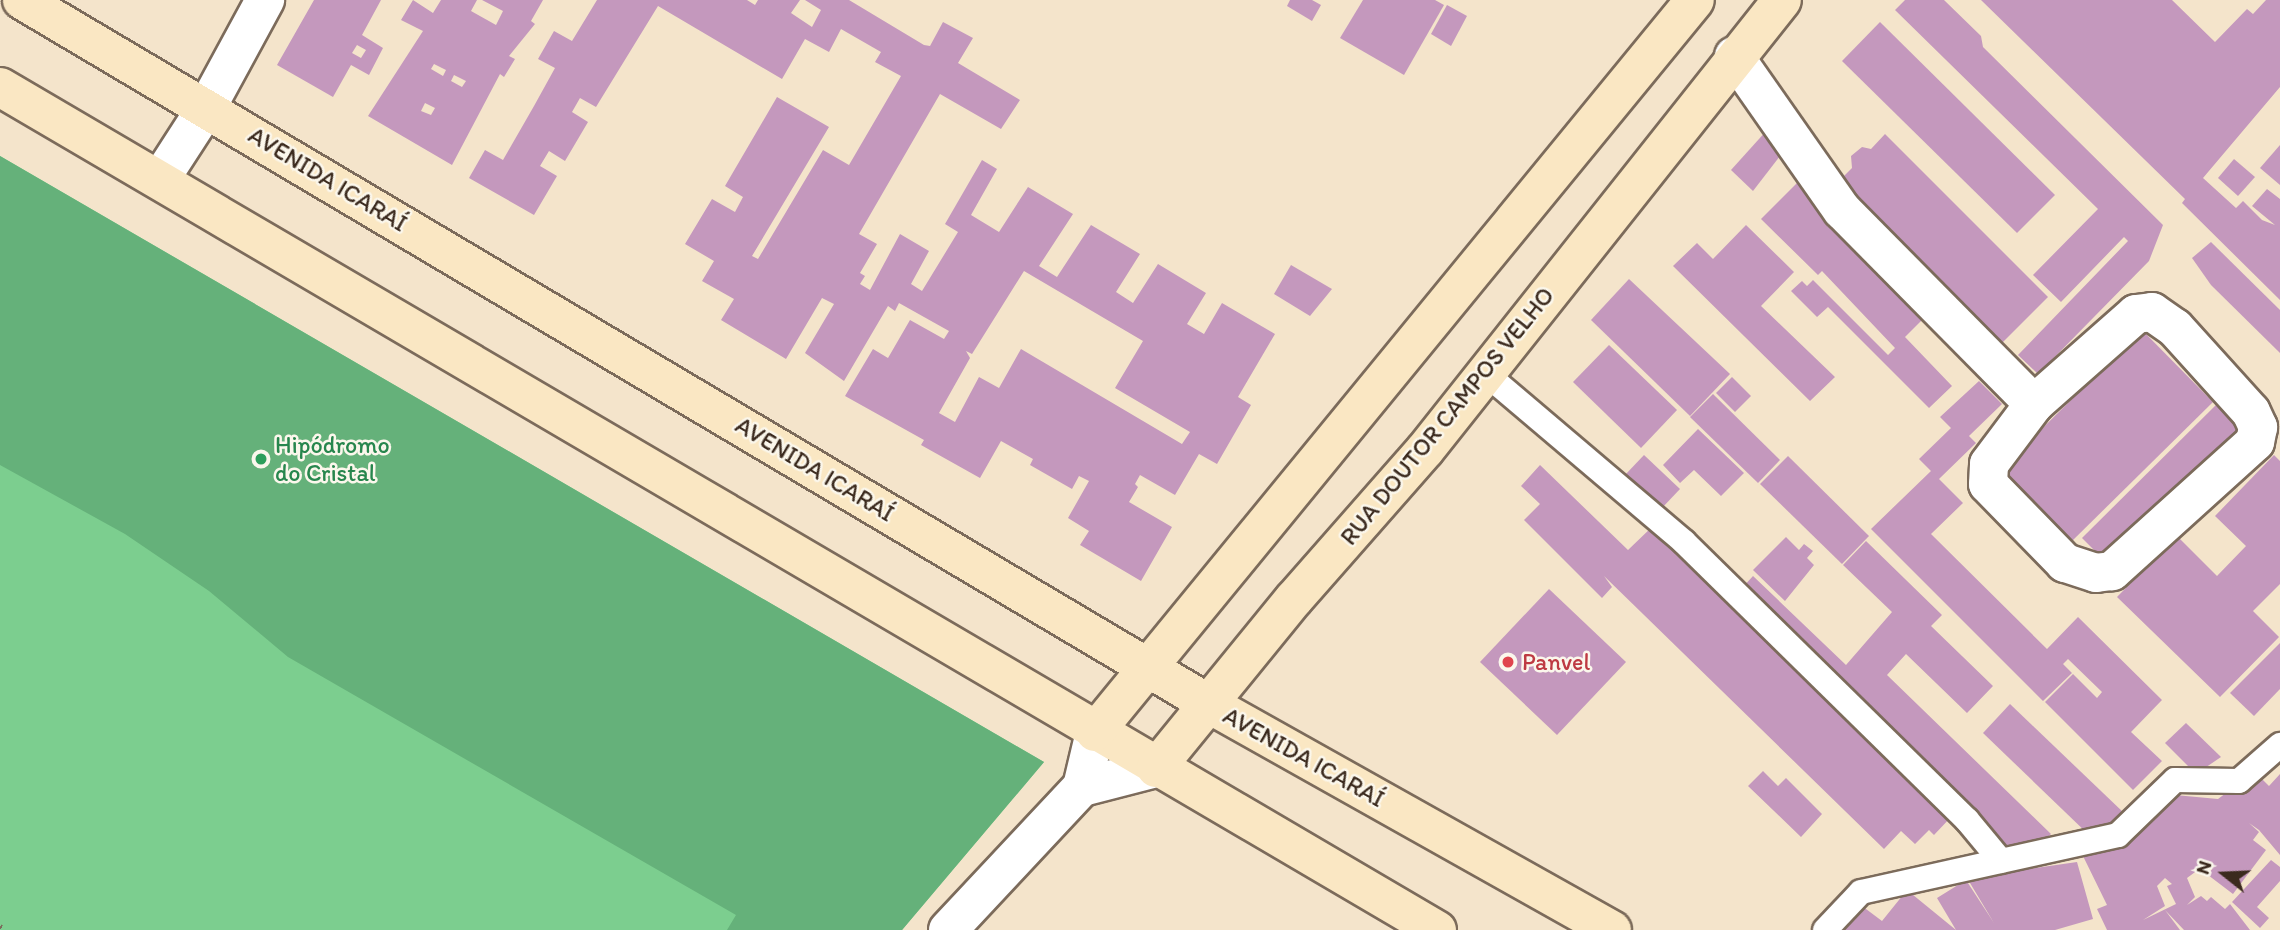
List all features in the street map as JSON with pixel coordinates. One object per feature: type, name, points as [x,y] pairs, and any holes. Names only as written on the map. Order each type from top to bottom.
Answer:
[{"type":"main road","name":"AVENIDA ICARAÍ","points":[[22,0],[207,107],[1209,704],[1612,930]]},
{"type":"main road","points":[[1095,732],[1695,0]]},
{"type":"main road","name":"RUA DOUTOR CAMPOS VELHO","points":[[1156,768],[1485,373],[1734,56],[1782,0]]},
{"type":"main road","points":[[0,87],[161,178],[1156,768],[1437,930]]},
{"type":"street","points":[[161,178],[207,107],[265,0]]},
{"type":"street","points":[[1734,56],[1842,210],[2034,404]]},
{"type":"street","points":[[2152,312],[2175,328],[2251,412],[2258,427],[2255,442],[2112,571],[2096,573],[2065,563],[1988,484],[1989,464],[2034,404],[2136,314],[2152,312]]},
{"type":"street","points":[[948,930],[1082,787],[1095,732]]},
{"type":"street","points":[[1082,787],[1156,768]]},
{"type":"lane","points":[[1485,373],[1684,542],[1967,820],[2001,861]]},
{"type":"lane","points":[[1825,930],[1861,892],[2118,835],[2175,780],[2239,781],[2280,745]]},
{"type":"path","points":[[0,926],[5,930]]},
{"type":"green space","name":"Hipódromo do Cristal","points":[[0,156],[1044,762],[902,930],[0,930]]},
{"type":"green space","name":"Hipódromo do Cristal","points":[[0,156],[1044,762],[902,930],[727,930],[736,915],[288,657],[209,591],[125,534],[0,465]]},
{"type":"building","points":[[314,0],[381,0],[362,35],[383,48],[369,75],[351,65],[333,97],[277,65]],"holes":[[[357,45],[366,50],[361,58],[352,53]]]},
{"type":"building","points":[[413,0],[433,13],[441,0],[477,0],[471,11],[496,25],[503,11],[482,0],[543,0],[531,21],[535,24],[509,56],[515,59],[504,77],[500,74],[452,165],[368,116],[423,31],[401,20]],"holes":[[[434,64],[446,70],[443,76],[431,69]],[[454,75],[466,81],[462,87],[451,81]],[[425,103],[435,108],[431,115],[421,111]]]},
{"type":"building","points":[[597,0],[747,0],[755,5],[758,0],[800,0],[791,13],[812,27],[821,10],[805,0],[849,0],[924,45],[930,46],[943,22],[973,38],[958,63],[1020,100],[1001,129],[940,94],[859,234],[877,244],[860,273],[865,276],[860,284],[870,290],[900,234],[929,251],[911,284],[922,291],[958,232],[945,224],[982,160],[997,169],[971,215],[999,232],[1028,187],[1073,214],[1039,266],[1057,277],[1091,225],[1140,254],[1116,292],[1133,303],[1158,264],[1206,293],[1187,324],[1204,334],[1222,303],[1275,334],[1238,397],[1251,405],[1217,464],[1199,454],[1175,495],[1140,475],[1135,484],[1138,487],[1129,502],[1172,527],[1141,581],[1080,545],[1089,531],[1068,518],[1089,481],[1079,476],[1072,489],[1030,465],[1033,459],[1001,441],[980,478],[921,445],[924,440],[845,396],[873,349],[888,358],[910,320],[944,339],[949,331],[899,303],[895,311],[888,306],[844,381],[805,353],[834,304],[822,298],[786,359],[721,320],[734,299],[702,281],[714,261],[685,244],[712,199],[735,212],[743,197],[725,186],[777,97],[829,127],[752,256],[758,259],[823,150],[849,165],[901,76],[875,62],[881,52],[841,29],[829,52],[805,39],[782,79],[658,6],[596,107],[580,98],[572,112],[588,122],[565,161],[549,151],[540,166],[557,176],[534,215],[469,178],[485,150],[503,160],[555,68],[538,59],[554,31],[572,41]],"holes":[[[1024,271],[1143,341],[1115,388],[1190,432],[1182,444],[1021,349],[999,388],[979,377],[955,422],[939,413],[970,358],[966,351],[972,354]]]},
{"type":"building","points":[[1290,0],[1312,0],[1321,5],[1312,21],[1287,6]]},
{"type":"building","points":[[1363,0],[1435,0],[1444,5],[1404,75],[1340,38]]},
{"type":"building","points":[[1905,0],[1944,0],[1981,36],[1983,47],[2163,225],[2149,261],[2038,374],[2018,355],[2128,241],[2124,237],[2061,302],[2033,275],[2098,209],[1895,10]]},
{"type":"building","points":[[1981,0],[2172,0],[2215,42],[2247,9],[2253,14],[2266,0],[2280,0],[2280,87],[2203,178],[2236,208],[2243,201],[2262,220],[2275,225],[2252,206],[2267,189],[2280,199],[2280,300],[2182,203],[2185,199]]},
{"type":"building","points":[[1447,5],[1467,16],[1451,46],[1431,34]]},
{"type":"building","points":[[1880,22],[2055,195],[2017,233],[1842,61]]},
{"type":"building","points":[[1768,129],[1787,147],[1753,191],[1731,170]]},
{"type":"building","points":[[1885,134],[2048,297],[1995,350],[1830,190],[1852,168],[1851,156],[1862,147],[1871,149]]},
{"type":"building","points":[[2280,145],[2280,185],[2260,168]]},
{"type":"building","points":[[2234,159],[2255,177],[2238,196],[2218,178]]},
{"type":"building","points":[[1797,183],[1929,313],[1905,337],[1952,386],[1929,408],[1828,307],[1817,317],[1791,291],[1802,281],[1807,286],[1813,280],[1888,355],[1895,348],[1822,271],[1818,275],[1761,219]]},
{"type":"building","points":[[1746,225],[1794,272],[1761,306],[1835,377],[1810,401],[1673,266],[1697,243],[1713,259]]},
{"type":"building","points":[[2211,242],[2280,310],[2280,353],[2211,285],[2192,258]]},
{"type":"building","points":[[1291,265],[1332,289],[1310,316],[1274,294]]},
{"type":"building","points":[[1629,279],[1730,374],[1690,416],[1591,320]]},
{"type":"building","points":[[2142,330],[2213,402],[2069,544],[1998,472]]},
{"type":"building","points":[[1609,345],[1677,410],[1641,448],[1573,382]]},
{"type":"building","points":[[1732,377],[1751,396],[1735,412],[1716,393]]},
{"type":"building","points":[[1979,381],[2002,404],[1969,436],[1976,443],[1939,479],[1963,503],[1931,534],[2047,649],[2078,617],[2162,700],[2131,732],[2162,761],[2133,790],[2045,702],[2073,674],[2097,698],[2102,692],[2068,659],[2063,664],[2072,673],[2043,701],[1871,529],[1931,471],[1919,459],[1951,428],[1940,417]]},
{"type":"building","points":[[1713,394],[1780,460],[1758,483],[1690,417]]},
{"type":"building","points":[[2220,401],[2244,425],[2104,560],[2082,538]]},
{"type":"building","points":[[1698,429],[1744,473],[1721,496],[1694,470],[1680,483],[1663,465]]},
{"type":"building","points":[[1644,455],[1680,489],[1661,509],[1625,475]]},
{"type":"building","points":[[2274,455],[2280,461],[2280,584],[2253,611],[2279,637],[2220,697],[2117,597],[2177,536],[2217,576],[2246,546],[2215,516]]},
{"type":"building","points":[[1788,456],[1869,536],[1842,564],[1760,484]]},
{"type":"building","points":[[1540,465],[1628,550],[1653,526],[1951,817],[1934,835],[1929,830],[1915,844],[1901,831],[1884,849],[1604,576],[1612,587],[1602,598],[1524,520],[1540,504],[1521,486]]},
{"type":"building","points":[[1786,537],[1799,550],[1804,544],[1813,551],[1807,558],[1814,565],[1785,601],[1753,570]]},
{"type":"building","points":[[1866,541],[1942,615],[1931,626],[1993,686],[1967,713],[1906,654],[1887,675],[2051,834],[2038,846],[2012,853],[1742,588],[1753,576],[1846,665],[1892,612],[1843,565]]},
{"type":"building","points":[[1549,589],[1626,662],[1557,735],[1480,662]]},
{"type":"building","points":[[2280,643],[2280,689],[2254,716],[2230,693]]},
{"type":"building","points":[[2010,704],[2124,813],[2111,830],[2089,835],[1983,733]]},
{"type":"building","points":[[2186,723],[2221,757],[2196,774],[2165,743]]},
{"type":"building","points":[[1763,771],[1778,786],[1786,778],[1822,814],[1801,837],[1748,786]]},
{"type":"building","points":[[2280,774],[2280,855],[2259,830],[2249,823],[2259,832],[2253,840],[2266,850],[2233,894],[2208,875],[2212,869],[2206,864],[2187,878],[2195,897],[2187,905],[2201,896],[2207,901],[2211,897],[2225,909],[2230,904],[2250,930],[2184,930],[2165,910],[2180,930],[2107,930],[2097,909],[2107,905],[2083,856],[2132,839],[2175,795],[2218,799],[2234,787],[2244,794],[2262,779],[2269,786]],"holes":[[[2165,878],[2172,884],[2167,886],[2176,904],[2143,920],[2165,906],[2157,886]]]},
{"type":"building","points":[[2271,860],[2280,867],[2280,881],[2257,907],[2269,918],[2260,928],[2232,902]]},
{"type":"building","points":[[2077,862],[2093,919],[2055,930],[1956,930],[1937,898],[1966,880],[1994,923],[1967,878]]},
{"type":"building","points":[[1907,890],[1956,930],[1842,930],[1862,906],[1882,921]]},
{"type":"place","name":"Hipódromo do Cristal","points":[[261,459]]},
{"type":"place","name":"Panvel","points":[[1508,662]]}]
